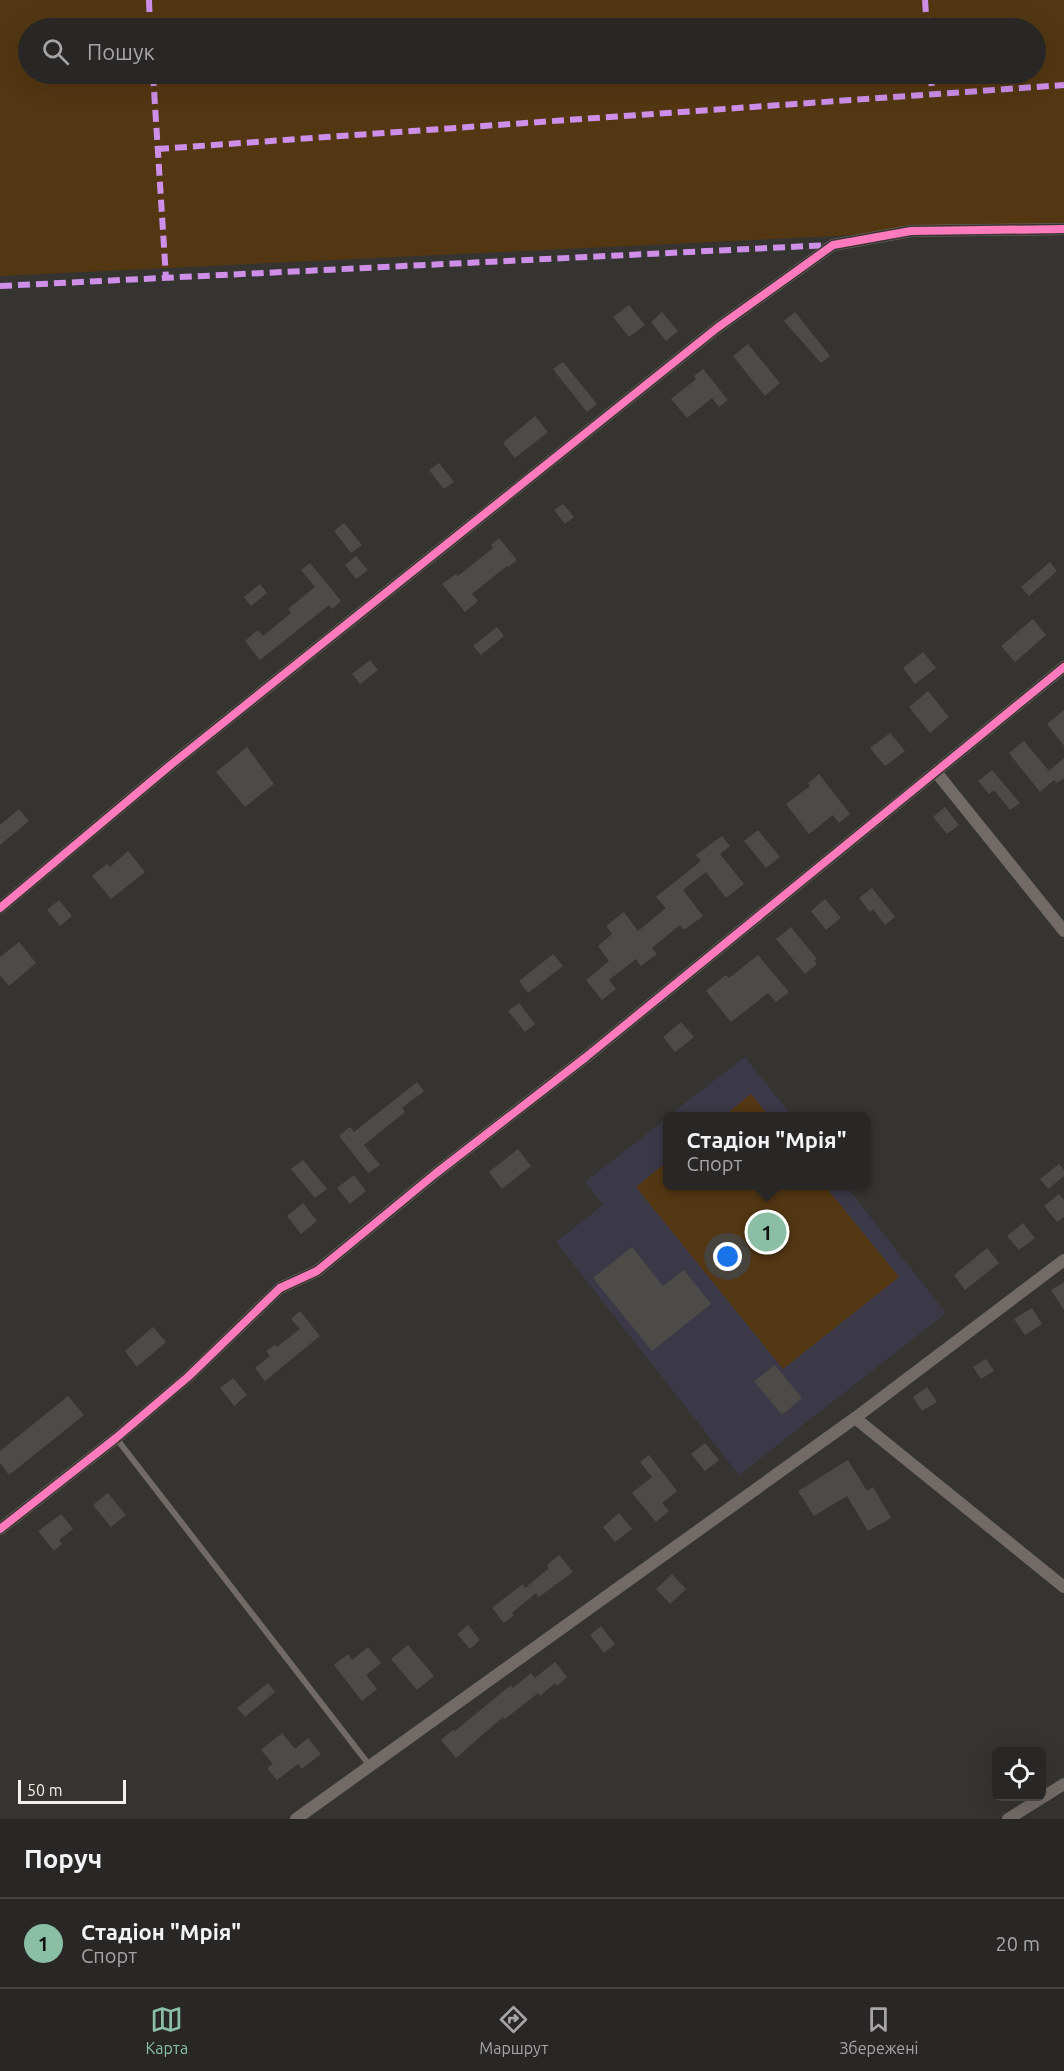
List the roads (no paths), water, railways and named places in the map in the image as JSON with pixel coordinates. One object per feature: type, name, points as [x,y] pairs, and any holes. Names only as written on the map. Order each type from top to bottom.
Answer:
[{"type":"street","points":[[0,908],[173,763],[717,328],[833,245],[911,231],[1064,229]]},
{"type":"street","points":[[0,1529],[116,1438],[189,1376],[280,1288],[317,1271],[435,1174],[586,1057],[1064,667]]},
{"type":"street","points":[[936,772],[1064,931]]},
{"type":"street","points":[[296,1819],[855,1418],[1064,1260]]},
{"type":"street","points":[[855,1418],[1064,1587]]},
{"type":"street","points":[[1008,1819],[1064,1784]]},
{"type":"lane","points":[[116,1438],[370,1766]]},
{"type":"place","name":"Стадіон \"Мрія\"","points":[[767,1232]]}]
